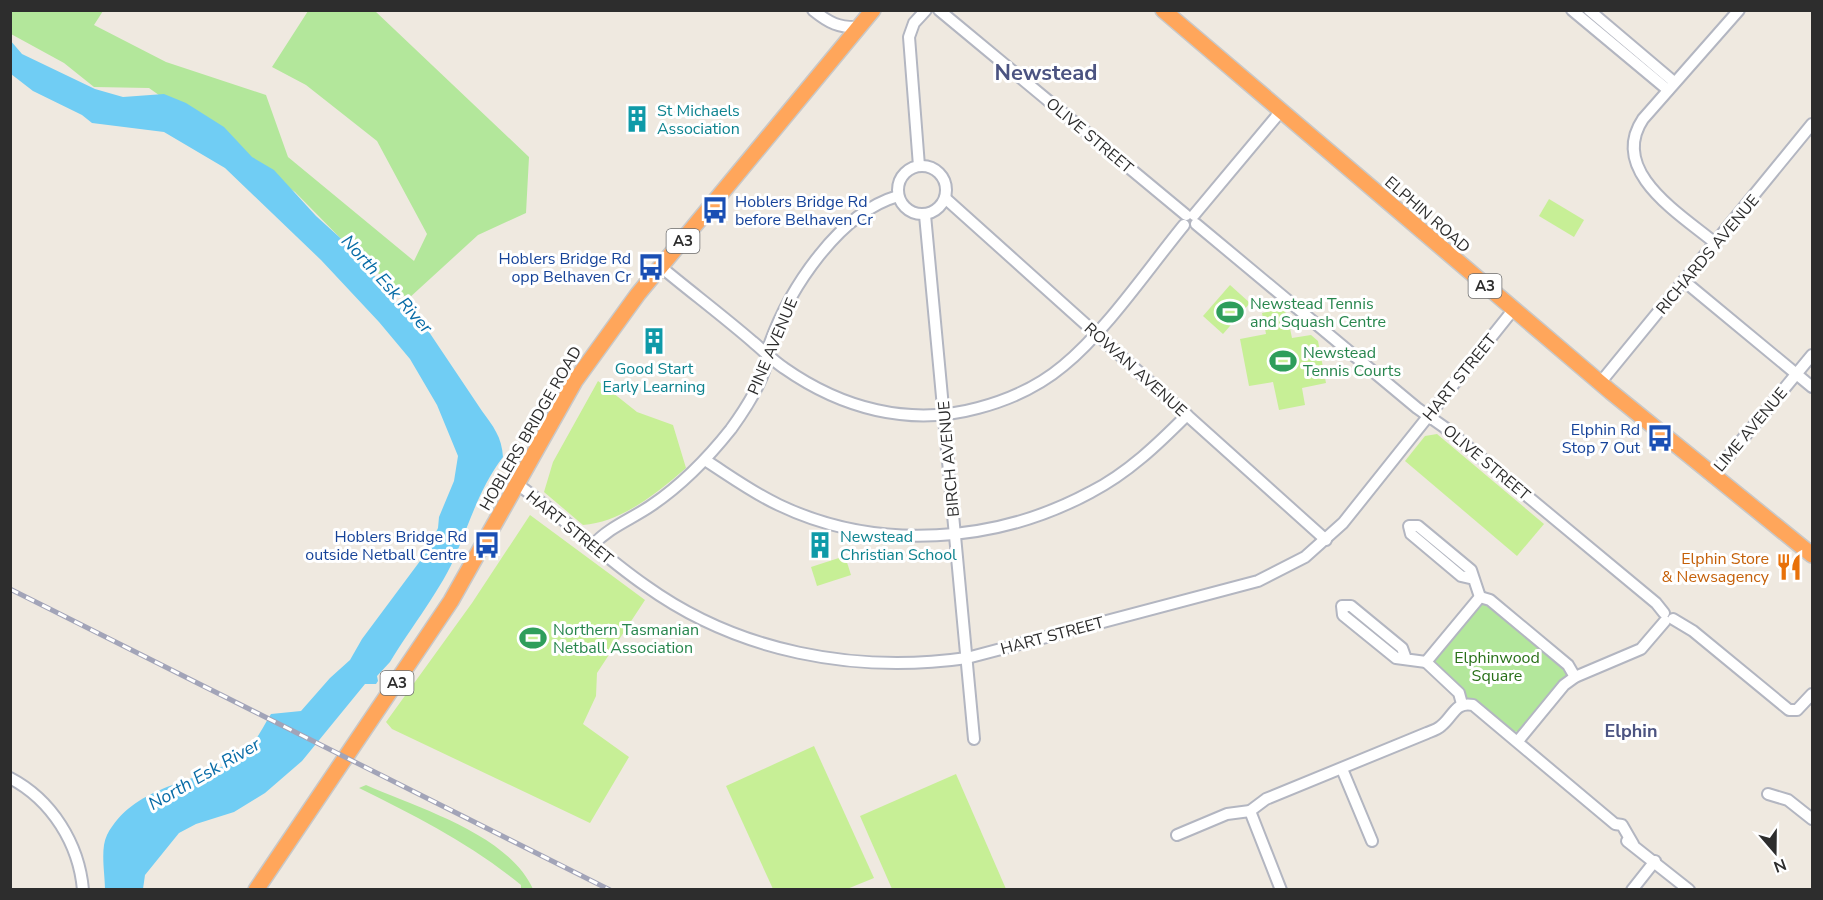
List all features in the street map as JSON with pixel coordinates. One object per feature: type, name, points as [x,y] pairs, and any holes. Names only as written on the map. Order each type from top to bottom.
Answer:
[{"type":"highway","name":"HOBLERS BRIDGE ROAD","points":[[256,890],[452,601],[592,356],[661,267],[873,10]]},
{"type":"highway","name":"ELPHIN ROAD","points":[[1163,10],[1179,16],[1281,111],[1514,310],[1712,476],[1812,555]]},
{"type":"street","points":[[813,10],[829,23],[843,27],[859,27]]},
{"type":"street","points":[[920,166],[909,37],[915,23],[926,10]]},
{"type":"street","name":"OLIVE STREET","points":[[939,10],[1190,220],[1656,603],[1667,618],[1693,631],[1789,710],[1797,710],[1812,694]]},
{"type":"street","points":[[1572,10],[1671,86]]},
{"type":"street","points":[[1589,10],[1671,86]]},
{"type":"street","points":[[1714,243],[1652,190],[1635,162],[1634,149],[1637,128],[1739,10]]},
{"type":"street","points":[[661,267],[781,367],[815,388],[853,405],[912,415],[944,414],[986,406],[1024,391],[1063,367],[1097,333],[1281,111]]},
{"type":"street","name":"RICHARDS AVENUE","points":[[1600,383],[1714,243],[1769,180],[1812,123]]},
{"type":"street","points":[[920,166],[935,169],[945,182],[945,198],[937,210],[925,214],[911,212],[898,196],[897,188],[904,173],[920,166]]},
{"type":"street","name":"PINE AVENUE","points":[[592,545],[604,533],[652,505],[705,460],[741,414],[766,365],[767,354],[789,302],[822,252],[872,207],[898,196]]},
{"type":"street","name":"ROWAN AVENUE","points":[[945,198],[1326,540]]},
{"type":"street","name":"BIRCH AVENUE","points":[[925,214],[974,739]]},
{"type":"street","points":[[1684,281],[1812,387]]},
{"type":"street","name":"HART STREET","points":[[517,484],[657,594],[691,614],[753,641],[838,661],[926,664],[967,658],[1258,581],[1287,568],[1326,540],[1343,524],[1514,310]]},
{"type":"street","name":"LIME AVENUE","points":[[1712,476],[1812,355]]},
{"type":"street","points":[[705,460],[750,490],[781,506],[815,519],[887,534],[955,534],[1006,526],[1029,519],[1093,492],[1141,458],[1187,415]]},
{"type":"street","points":[[1474,579],[1461,576],[1411,534],[1409,526],[1418,526],[1471,570],[1474,579],[1480,597]]},
{"type":"street","points":[[1480,597],[1490,600],[1568,665],[1575,677]]},
{"type":"street","points":[[1426,662],[1480,597]]},
{"type":"street","points":[[1406,659],[1402,648],[1351,606],[1342,606],[1343,615],[1396,658],[1426,662],[1459,693],[1462,704]]},
{"type":"street","points":[[1518,741],[1564,685],[1575,677],[1641,649],[1667,618]]},
{"type":"street","points":[[1462,704],[1473,705],[1518,741],[1615,824],[1626,830],[1632,844],[1689,889]]},
{"type":"street","points":[[1177,835],[1227,814],[1250,811],[1266,799],[1441,727],[1462,704]]},
{"type":"street","points":[[1342,769],[1372,841]]},
{"type":"street","points":[[10,778],[26,786],[63,829],[75,850],[83,890]]},
{"type":"street","points":[[1768,794],[1788,801],[1812,819]]},
{"type":"street","points":[[1250,811],[1281,890]]},
{"type":"street","points":[[1632,890],[1655,861]]},
{"type":"green space","points":[[10,11],[103,11],[94,25],[166,62],[266,95],[288,157],[414,261],[427,234],[377,141],[306,85],[272,67],[308,11],[375,11],[529,157],[526,213],[478,235],[408,299],[356,254],[295,192],[149,88],[94,87],[64,63],[11,34]]},
{"type":"green space","points":[[1549,199],[1584,220],[1574,237],[1539,216]]},
{"type":"green space","points":[[1230,285],[1250,303],[1223,334],[1203,316]]},
{"type":"green space","name":"Newstead Tennis Courts","points":[[1282,309],[1287,314],[1292,338],[1311,335],[1318,341],[1326,383],[1302,388],[1305,405],[1279,410],[1273,382],[1249,386],[1240,339],[1266,334],[1262,313]]},
{"type":"green space","points":[[598,381],[637,412],[673,425],[686,468],[638,505],[611,518],[583,525],[544,492],[553,462]]},
{"type":"green space","points":[[1437,434],[1544,524],[1517,556],[1405,461],[1425,436]]},
{"type":"green space","name":"Northern Tasmanian Netball Association","points":[[530,515],[645,600],[597,673],[596,696],[583,724],[629,757],[590,823],[392,729],[386,722],[472,603]]},
{"type":"green space","points":[[845,556],[851,575],[817,586],[811,567]]},
{"type":"green space","name":"Elphinwood Square","points":[[1481,603],[1489,605],[1567,671],[1566,679],[1518,732],[1512,731],[1465,698],[1433,665],[1433,659]]},
{"type":"green space","points":[[814,746],[874,878],[847,889],[773,889],[726,786]]},
{"type":"green space","points":[[956,774],[1006,889],[892,889],[860,816]]},
{"type":"green space","points":[[366,785],[460,825],[483,838],[504,853],[521,870],[533,889],[521,889],[521,885],[483,856],[422,820],[359,788]]},
{"type":"water","name":"North Esk River","points":[[10,40],[22,54],[95,89],[123,97],[164,94],[186,103],[224,127],[252,157],[274,170],[316,216],[348,245],[398,303],[427,329],[493,427],[502,450],[503,457],[482,491],[451,566],[390,662],[377,676],[376,684],[365,684],[302,761],[265,793],[234,812],[196,824],[179,833],[145,875],[143,889],[105,889],[103,854],[105,841],[119,818],[148,796],[219,768],[241,756],[252,745],[271,714],[301,711],[330,678],[350,660],[362,639],[426,553],[438,528],[439,517],[454,481],[458,456],[437,405],[410,359],[321,260],[225,168],[164,132],[92,123],[82,115],[33,91],[11,74]]},
{"type":"railway","points":[[10,589],[610,890]]},
{"type":"place","name":"St Michaels Association","points":[[637,119]]},
{"type":"place","name":"Hoblers Bridge Rd before Belhaven Cr","points":[[715,210]]},
{"type":"place","name":"Hoblers Bridge Rd opp Belhaven Cr","points":[[651,267]]},
{"type":"place","name":"Newstead Tennis and Squash Centre","points":[[1230,312]]},
{"type":"place","name":"Good Start Early Learning","points":[[654,341]]},
{"type":"place","name":"Newstead Tennis Courts","points":[[1283,361]]},
{"type":"place","name":"Elphin Rd Stop 7 Out","points":[[1660,438]]},
{"type":"place","name":"Hoblers Bridge Rd outside Netball Centre","points":[[487,545]]},
{"type":"place","name":"Newstead Christian School","points":[[820,545]]},
{"type":"place","name":"Elphin Store & Newsagency","points":[[1789,567]]},
{"type":"place","name":"Northern Tasmanian Netball Association","points":[[533,638]]},
{"type":"district","name":"Newstead","points":[[1046,72]]},
{"type":"district","name":"Elphin","points":[[1631,731]]}]
